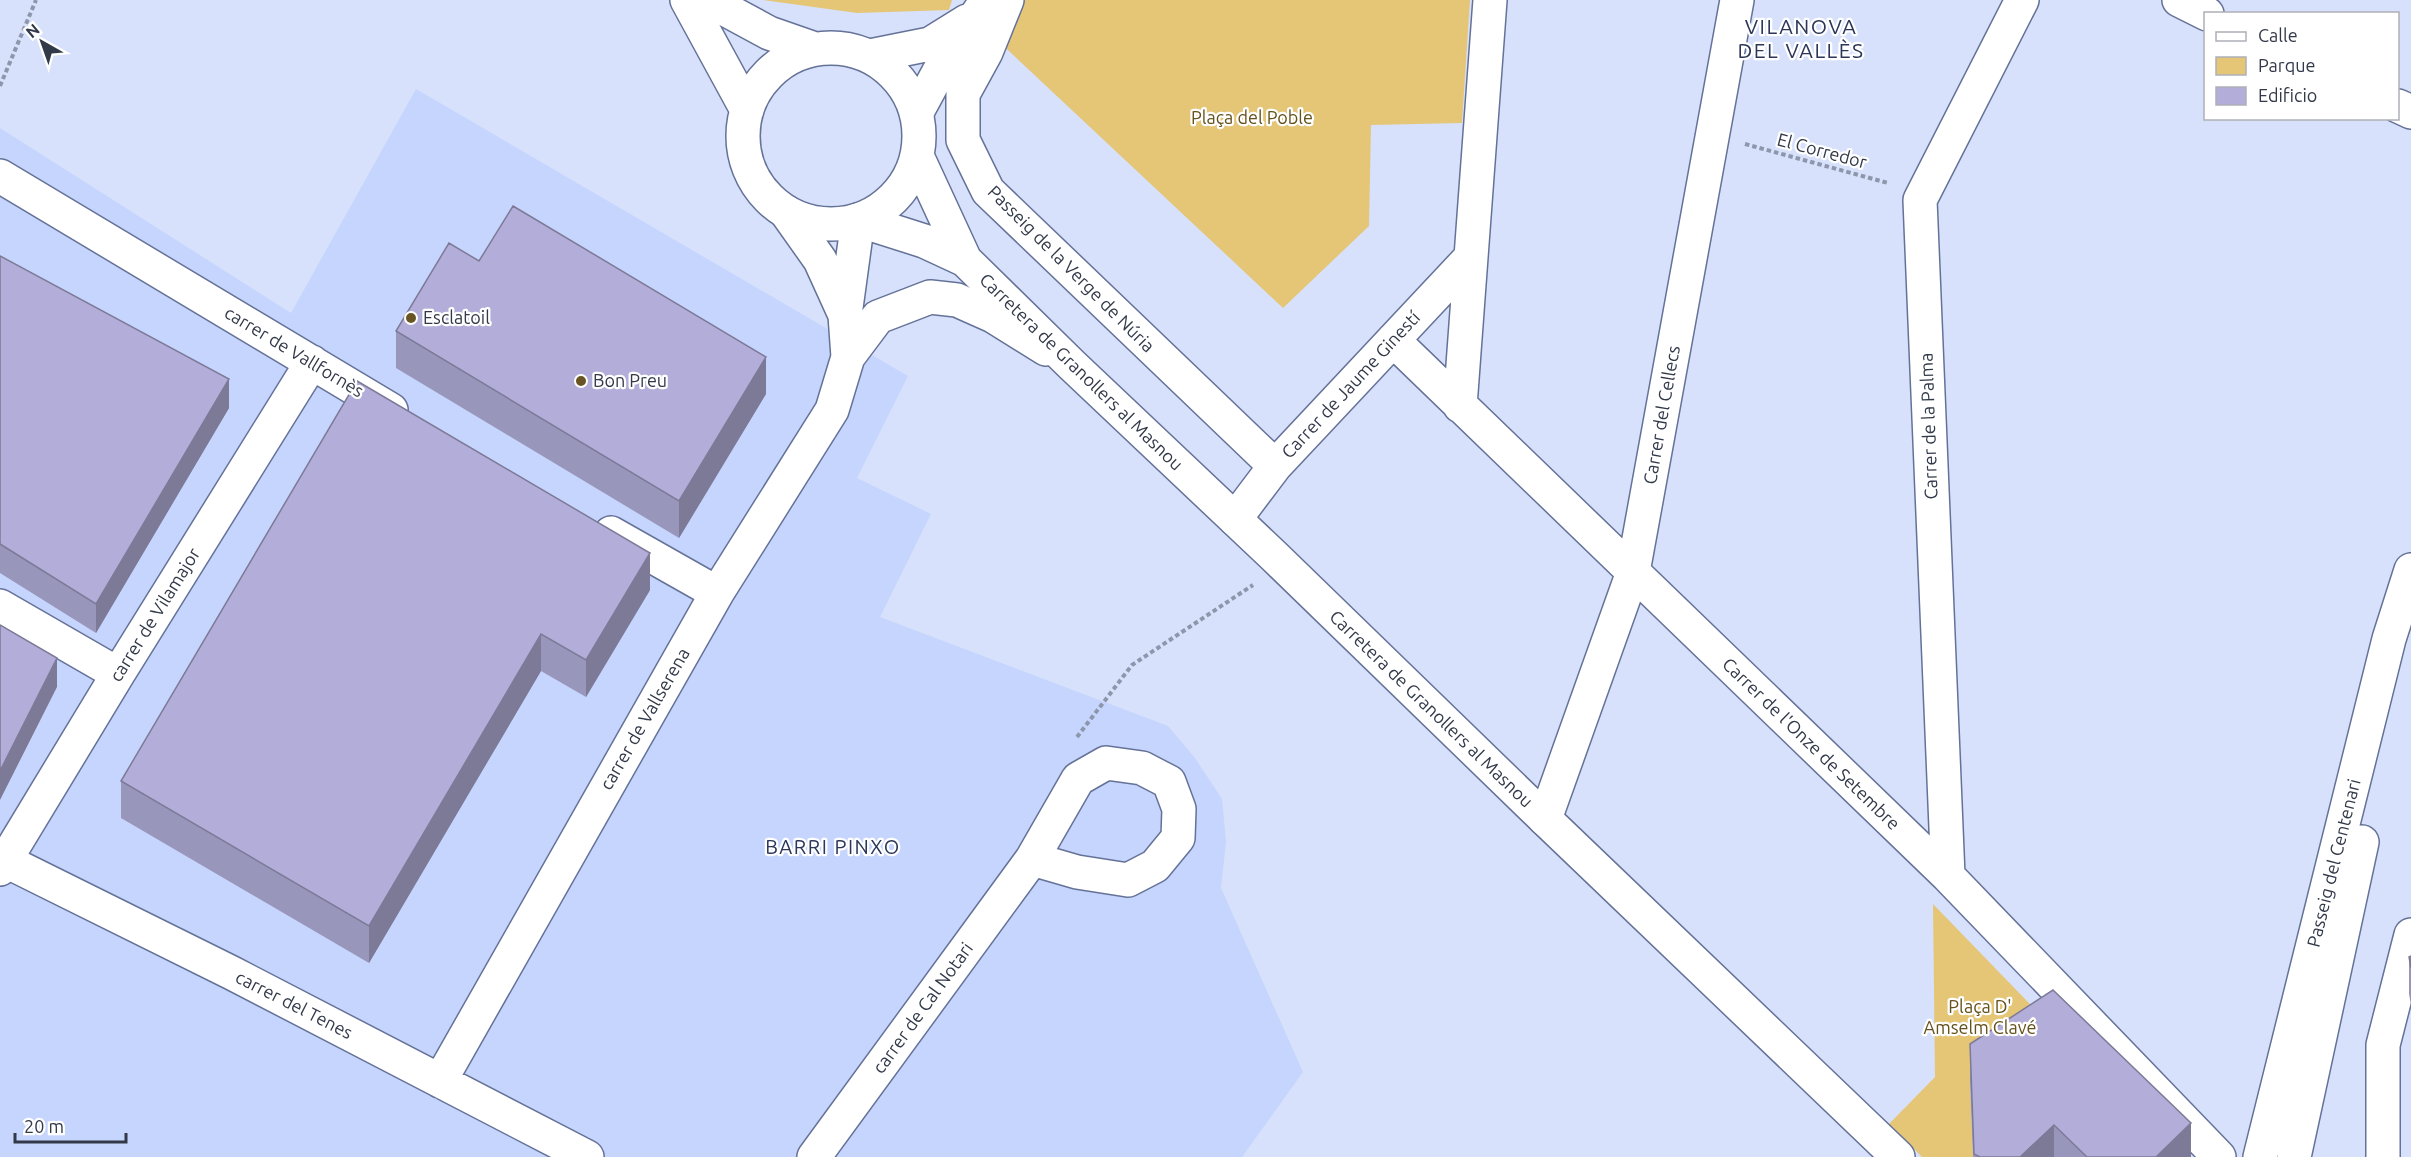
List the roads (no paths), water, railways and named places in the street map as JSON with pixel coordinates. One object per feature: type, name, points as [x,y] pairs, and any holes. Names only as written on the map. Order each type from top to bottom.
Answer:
[{"type":"street","points":[[687,0],[747,110]]},
{"type":"street","points":[[708,0],[769,33],[815,49]]},
{"type":"street","name":"Passeig de la Verge de Núria","points":[[1007,0],[986,52],[963,94],[963,140],[988,191],[1275,466]]},
{"type":"street","points":[[1460,405],[1490,0]]},
{"type":"street","name":"Carrer del Cellecs","points":[[1545,819],[1633,572],[1737,0]]},
{"type":"street","name":"Carrer de la Palma","points":[[1948,876],[1920,200],[2022,0]]},
{"type":"street","points":[[2179,0],[2204,12]]},
{"type":"street","points":[[870,56],[930,44],[980,9]]},
{"type":"street","points":[[917,112],[943,64],[980,9]]},
{"type":"street","points":[[841,48],[870,56],[883,63],[899,79],[917,112],[919,126],[917,156],[912,170],[896,196],[878,210],[858,220],[828,224],[814,223],[786,212],[763,193],[748,167],[742,137],[747,110],[753,94],[771,70],[797,54],[815,49],[841,48]]},
{"type":"street","name":"Carretera de Granollers al Masnou","points":[[917,156],[965,260]]},
{"type":"street","name":"carrer de Vallfornès","points":[[0,176],[342,382],[415,423]]},
{"type":"street","name":"carrer de Vallserena","points":[[786,212],[820,260],[845,315]]},
{"type":"street","name":"carrer de Vallserena","points":[[848,357],[845,315],[858,220]]},
{"type":"street","name":"Carretera de Granollers al Masnou","points":[[858,220],[924,241],[965,260],[1898,1157]]},
{"type":"street","name":"Carrer de Jaume Ginestí","points":[[1235,519],[1275,466],[1471,256]]},
{"type":"street","name":"carrer de Vallserena","points":[[440,1081],[717,593],[832,410],[848,357],[878,317],[930,297],[957,300],[993,316],[1072,365]]},
{"type":"street","name":"Carrer de l'Onze de Setembre","points":[[1393,340],[1948,876],[2219,1157]]},
{"type":"street","name":"carrer de Vilamajor","points":[[2,862],[312,363]]},
{"type":"street","points":[[582,517],[717,593]]},
{"type":"street","name":"Passeig del Centenari","points":[[2260,1157],[2389,639],[2411,570]]},
{"type":"street","points":[[0,606],[118,674]]},
{"type":"street","name":"Passeig del Centenari","points":[[2294,1157],[2411,621]]},
{"type":"street","name":"carrer de Cal Notari","points":[[814,1157],[1032,859],[1078,779],[1106,763],[1142,768],[1169,782],[1179,809],[1178,838],[1155,866],[1128,880],[1077,872],[1032,859]]},
{"type":"street","name":"carrer del Tenes","points":[[2,862],[232,973],[587,1157]]},
{"type":"street","points":[[2383,1157],[2383,1045],[2411,935]]},
{"type":"place","name":"Esclatoil","points":[[411,318]]},
{"type":"place","name":"Bon Preu","points":[[581,381]]},
{"type":"district","name":"VILANOVA DEL VALLÈS","points":[[1801,39]]},
{"type":"district","name":"BARRI PINXO","points":[[833,847]]},
{"type":"park label","name":"Plaça del Poble","points":[[1252,118]]},
{"type":"park label","name":"Plaça D' Amselm Clavé","points":[[1980,1017]]}]
